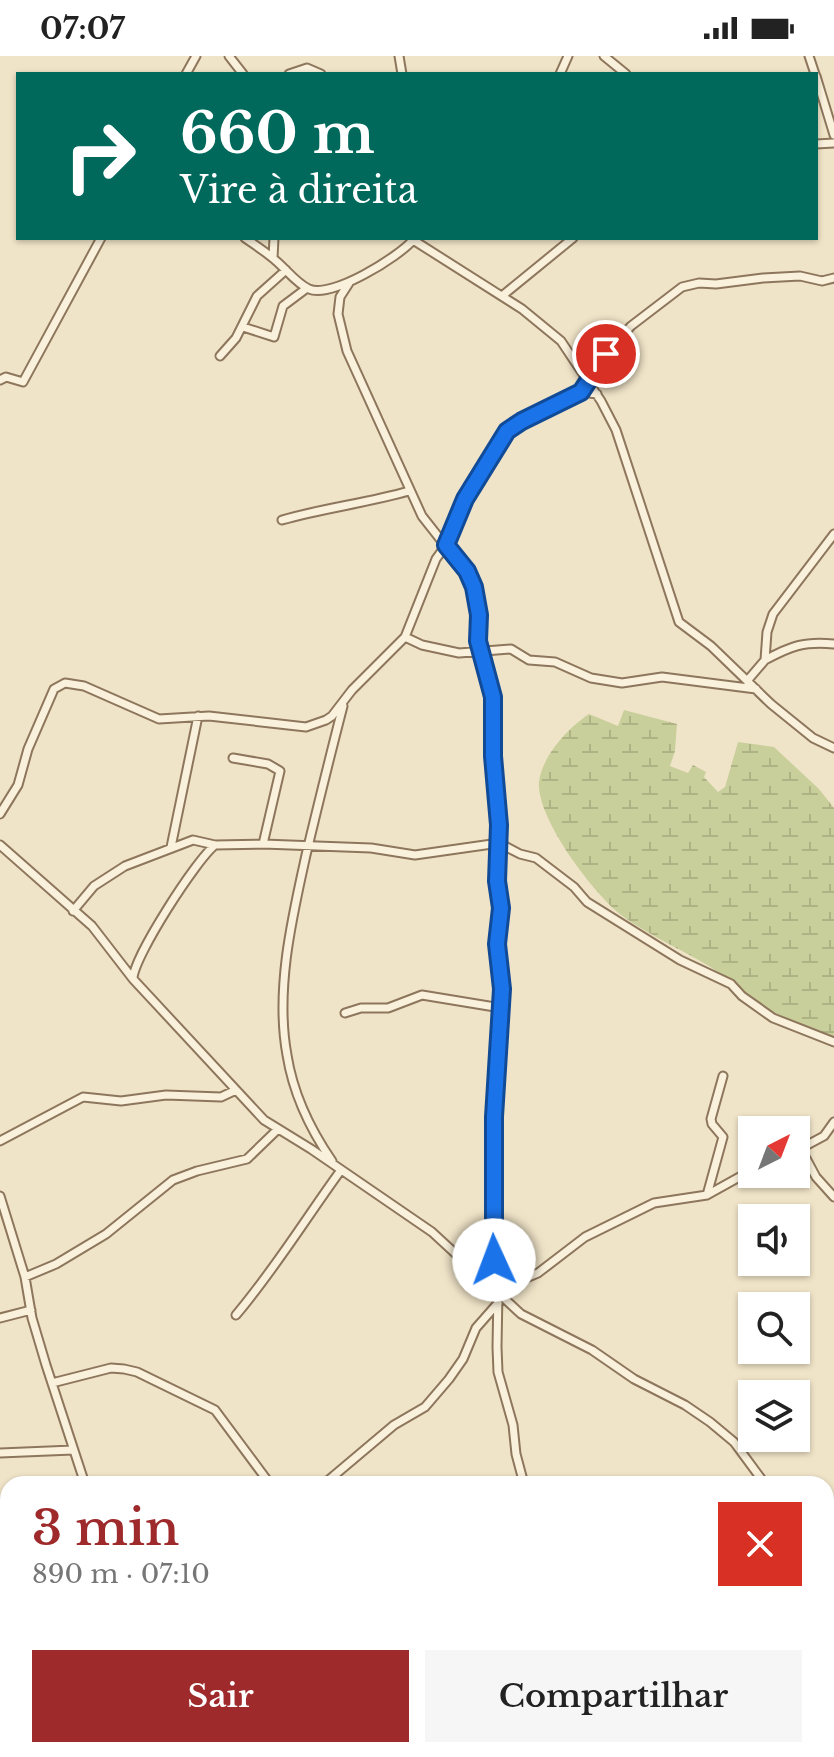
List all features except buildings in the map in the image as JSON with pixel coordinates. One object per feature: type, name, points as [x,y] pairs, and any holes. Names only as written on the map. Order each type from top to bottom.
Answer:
[{"type":"street","points":[[229,56],[241,72]]},
{"type":"street","points":[[604,56],[624,72]]},
{"type":"street","points":[[295,72],[307,68],[316,72]]},
{"type":"street","points":[[818,82],[834,135]]},
{"type":"street","points":[[0,380],[6,377],[23,382],[100,240]]},
{"type":"street","points":[[248,240],[307,288],[317,290],[349,283],[390,259],[411,240]]},
{"type":"street","points":[[273,258],[274,240]]},
{"type":"street","points":[[414,240],[502,296],[561,341],[597,394],[616,430],[679,622],[711,646],[756,690],[813,738],[834,748]]},
{"type":"street","points":[[502,296],[571,240]]},
{"type":"street","points":[[220,356],[243,327],[257,296],[286,270]]},
{"type":"street","points":[[581,392],[587,379],[631,326],[682,287],[699,283],[800,276],[822,281],[834,278]]},
{"type":"street","points":[[349,283],[340,297],[339,323],[347,351],[422,516],[467,571],[474,587],[481,652],[493,697],[493,756],[499,843],[497,872],[501,908],[497,944],[501,1008],[493,1144],[498,1372],[513,1425],[522,1476]]},
{"type":"street","points":[[328,287],[340,297]]},
{"type":"street","points":[[243,327],[274,337],[283,306],[307,288]]},
{"type":"street","points":[[0,814],[18,785],[31,741],[54,689],[60,684],[91,688],[159,719],[198,716],[306,727],[332,716],[352,690],[405,637],[436,559],[446,545],[465,499],[507,431],[581,392],[597,394]]},
{"type":"street","points":[[282,520],[409,491]]},
{"type":"street","points":[[765,660],[767,632],[773,614],[834,534]]},
{"type":"street","points":[[405,637],[448,651],[511,649],[529,660],[555,662],[591,678],[622,683],[662,677],[756,690]]},
{"type":"street","points":[[747,681],[765,660],[798,644],[834,644]]},
{"type":"street","points":[[338,1168],[321,1145],[301,1105],[285,1043],[287,951],[308,847],[344,702]]},
{"type":"street","points":[[171,847],[198,716]]},
{"type":"street","points":[[233,758],[268,764],[280,771],[263,844]]},
{"type":"street","points":[[73,911],[94,886],[133,862],[193,840],[215,845],[371,848],[415,855],[499,843],[536,858],[574,887],[587,902],[680,960],[731,984],[742,996],[773,1018],[834,1042]]},
{"type":"street","points":[[0,845],[92,926],[133,979],[264,1120],[432,1232],[521,1314],[592,1350],[634,1379],[685,1405],[710,1422],[734,1442],[759,1476]]},
{"type":"street","points":[[133,979],[138,958],[200,860],[215,845]]},
{"type":"street","points":[[345,1013],[361,1008],[388,1008],[422,995],[501,1008]]},
{"type":"street","points":[[707,1195],[723,1137],[711,1119],[723,1076]]},
{"type":"street","points":[[0,1141],[83,1097],[121,1101],[166,1095],[221,1097],[236,1090]]},
{"type":"street","points":[[810,1144],[824,1136],[834,1122]]},
{"type":"street","points":[[25,1277],[56,1264],[106,1234],[173,1180],[247,1159],[277,1130]]},
{"type":"street","points":[[236,1315],[269,1276],[338,1168]]},
{"type":"street","points":[[810,1168],[834,1197]]},
{"type":"street","points":[[497,1289],[538,1273],[585,1237],[654,1203],[707,1195],[738,1178]]},
{"type":"street","points":[[0,1196],[52,1383],[82,1476]]},
{"type":"street","points":[[333,1476],[394,1425],[425,1407],[463,1359],[476,1328],[498,1303]]},
{"type":"street","points":[[0,1318],[31,1310]]},
{"type":"street","points":[[52,1383],[111,1368],[137,1372],[215,1410],[264,1476]]},
{"type":"street","points":[[0,1453],[73,1450]]},
{"type":"green space","points":[[624,710],[677,724],[675,751],[670,766],[688,773],[693,765],[706,772],[704,777],[718,792],[725,787],[738,742],[774,747],[819,789],[834,808],[834,1046],[758,1004],[721,974],[621,915],[596,890],[568,854],[541,797],[541,772],[557,744],[589,714],[618,726]]},
{"type":"route","points":[[494,1260],[494,1117],[502,989],[497,944],[501,908],[497,881],[499,825],[493,756],[493,697],[478,641],[479,615],[474,587],[467,571],[446,545],[465,499],[507,431],[581,392],[606,354]]}]
